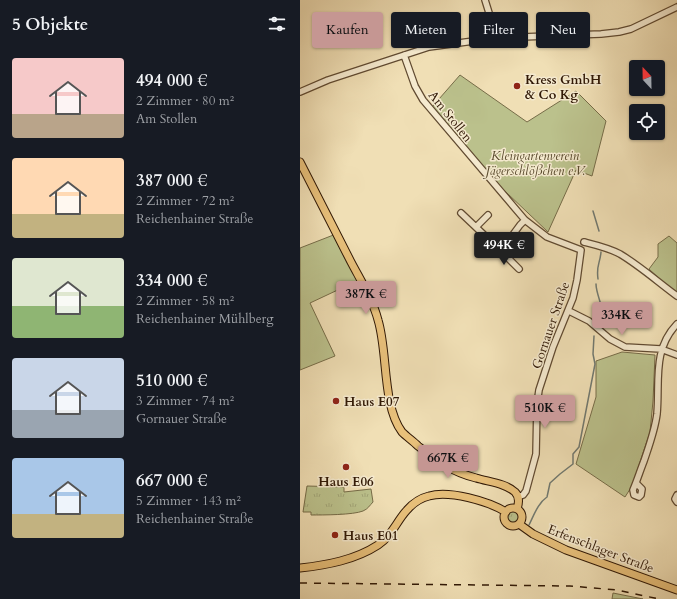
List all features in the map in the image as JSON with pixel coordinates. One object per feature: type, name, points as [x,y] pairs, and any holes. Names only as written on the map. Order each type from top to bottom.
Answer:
[{"type":"main road","points":[[300,162],[360,279],[378,319],[382,333],[390,398],[398,424],[403,432],[431,456],[447,467],[466,475],[504,485],[517,494],[519,502],[517,509]]},
{"type":"main road","points":[[300,568],[342,561],[378,545],[391,535],[406,511],[418,500],[431,495],[467,497],[489,504],[506,512]]},
{"type":"main road","points":[[511,508],[517,509],[521,512],[522,516],[519,524],[514,526],[507,524],[504,519],[506,512],[511,508]]},
{"type":"main road","name":"Erfenschlager Straße","points":[[519,524],[532,534],[566,550],[677,590]]},
{"type":"street","points":[[485,0],[489,12]]},
{"type":"street","points":[[528,37],[619,32],[631,29],[677,7]]},
{"type":"street","points":[[300,92],[328,80],[429,47],[469,42]]},
{"type":"street","name":"Am Stollen","points":[[404,55],[415,86],[423,100],[526,220],[548,237],[581,250]]},
{"type":"street","points":[[461,212],[466,219],[477,226],[519,268]]},
{"type":"street","points":[[477,226],[488,216]]},
{"type":"street","points":[[501,251],[520,225],[526,220]]},
{"type":"street","points":[[584,242],[618,253],[640,267],[677,296]]},
{"type":"street","name":"Gornauer Straße","points":[[518,498],[526,491],[536,454],[537,404],[541,382],[553,347],[569,311],[577,280],[581,250]]},
{"type":"street","points":[[569,311],[589,321],[610,339],[625,347],[661,349],[677,355]]},
{"type":"street","points":[[636,483],[653,434],[657,414],[659,361],[661,349],[673,328],[677,324]]},
{"type":"street","points":[[677,495],[677,502]]},
{"type":"green space","name":"Kleingartenverein Jägerschlößchen e.V.","points":[[460,75],[527,122],[576,91],[606,121],[592,176],[576,170],[548,232],[488,175],[432,107]]},
{"type":"green space","points":[[336,234],[359,280],[310,303],[335,356],[300,370],[300,248]]},
{"type":"green space","points":[[669,236],[677,243],[677,295],[649,269],[658,257],[658,244]]},
{"type":"green space","points":[[622,352],[655,355],[650,432],[632,486],[625,497],[576,464],[596,397],[596,361]]},
{"type":"green space","points":[[307,486],[344,487],[344,492],[371,489],[373,502],[363,511],[311,515],[311,512],[303,512]]},
{"type":"green space","points":[[513,508],[519,511],[522,517],[519,523],[513,526],[507,523],[504,517],[507,511]]},
{"type":"green space","points":[[613,593],[643,599],[612,599]]},
{"type":"waterway","points":[[593,211],[599,231]]},
{"type":"waterway","points":[[598,279],[598,267],[601,252]]},
{"type":"waterway","points":[[596,284],[603,314],[603,319],[600,326]]},
{"type":"waterway","points":[[529,525],[539,506],[547,497],[550,483],[573,464],[573,454],[579,447],[595,364],[593,354],[594,336]]},
{"type":"railway","points":[[300,583],[570,586],[617,590],[659,599]]},
{"type":"place","name":"Kress GmbH & Co Kg","points":[[517,86]]},
{"type":"place","name":"Haus E07","points":[[336,401]]},
{"type":"place","name":"Haus E06","points":[[346,467]]},
{"type":"place","name":"Haus E01","points":[[335,535]]}]
